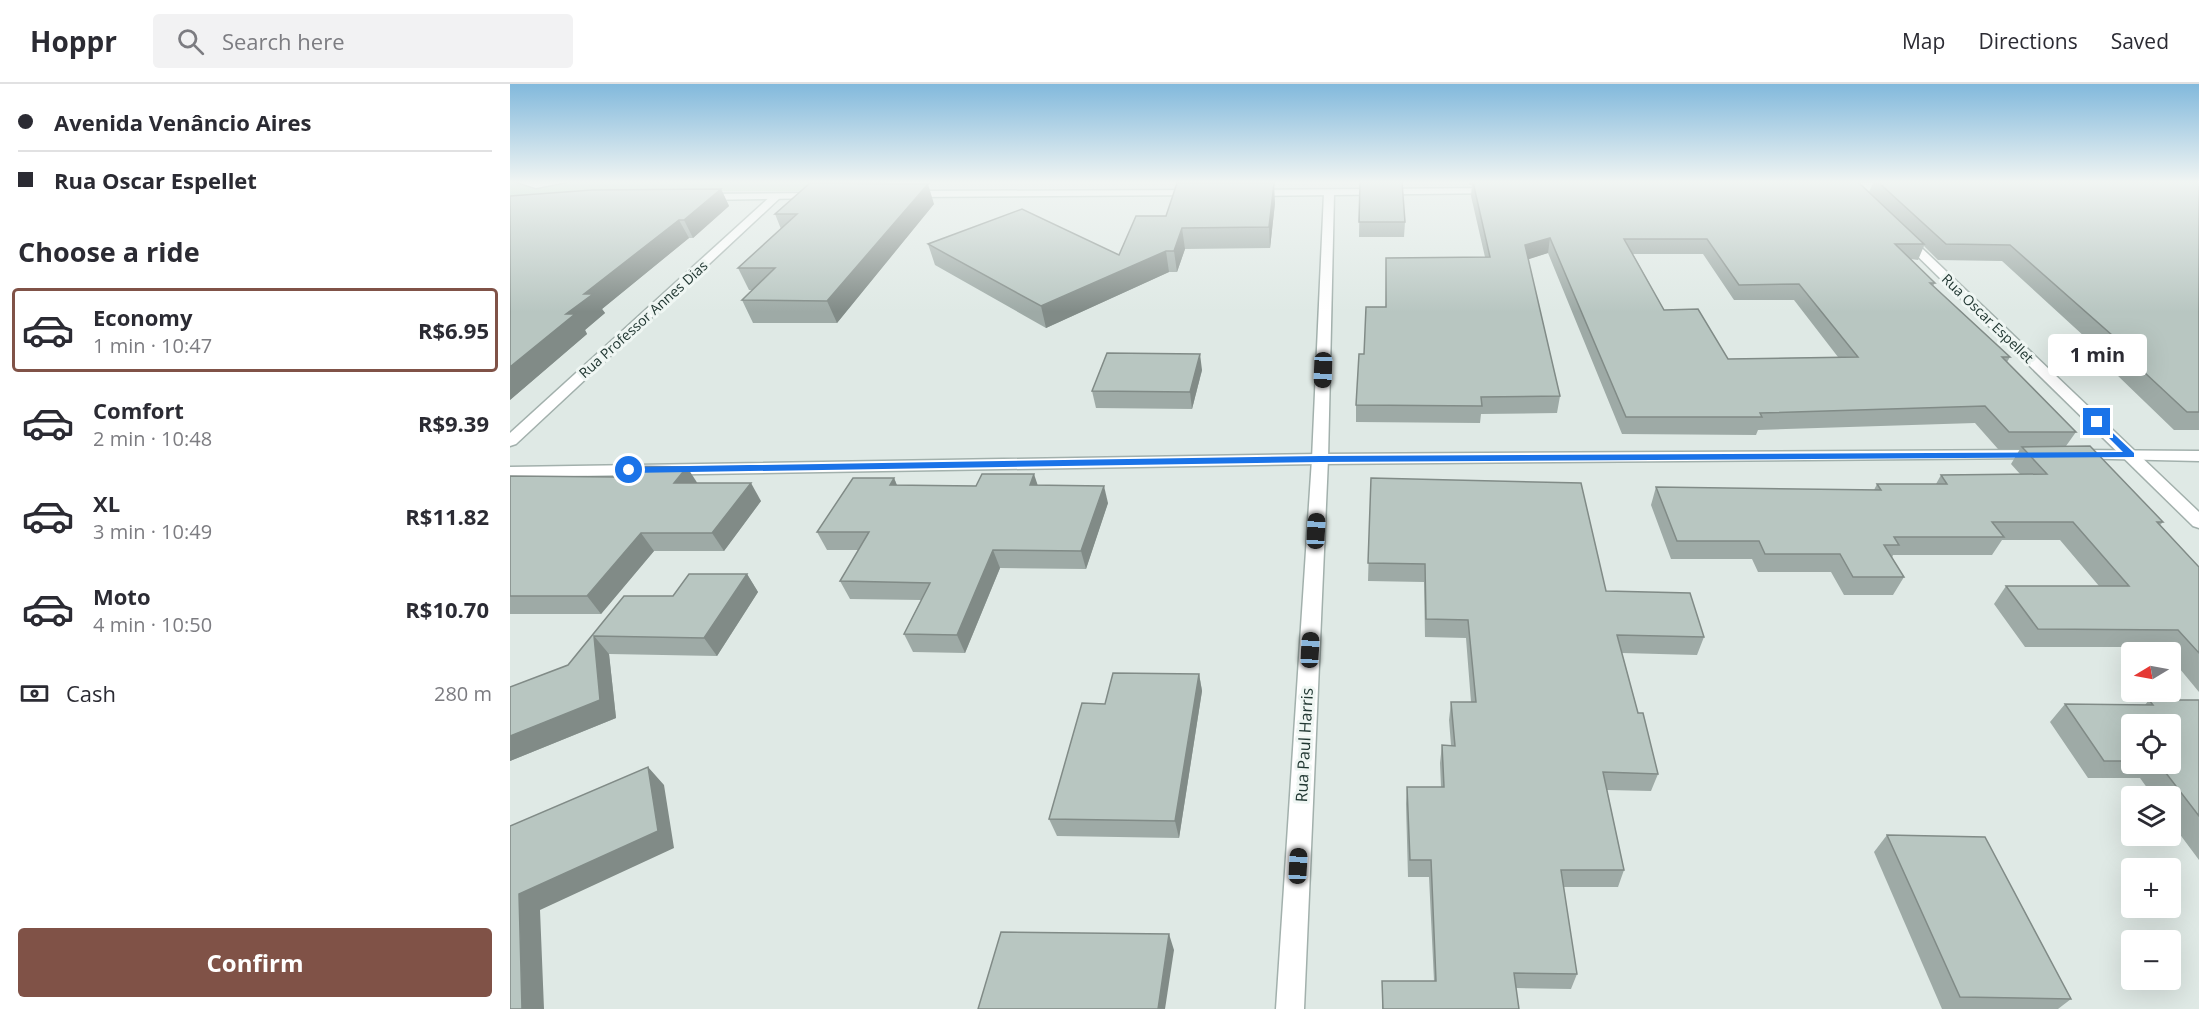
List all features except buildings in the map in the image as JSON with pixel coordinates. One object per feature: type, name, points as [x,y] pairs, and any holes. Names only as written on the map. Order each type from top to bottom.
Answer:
[{"type":"street","name":"Rua Professor Annes Dias","points":[[510,441],[745,225]]},
{"type":"street","name":"Rua Paul Harris","points":[[1290,1009],[1320,459],[1328,225]]},
{"type":"street","name":"Rua Oscar Espellet","points":[[1892,225],[2199,522]]},
{"type":"street","points":[[510,472],[1320,459],[2199,456]]},
{"type":"route","points":[[629,470],[1320,459],[2131,455],[2097,422]]}]
